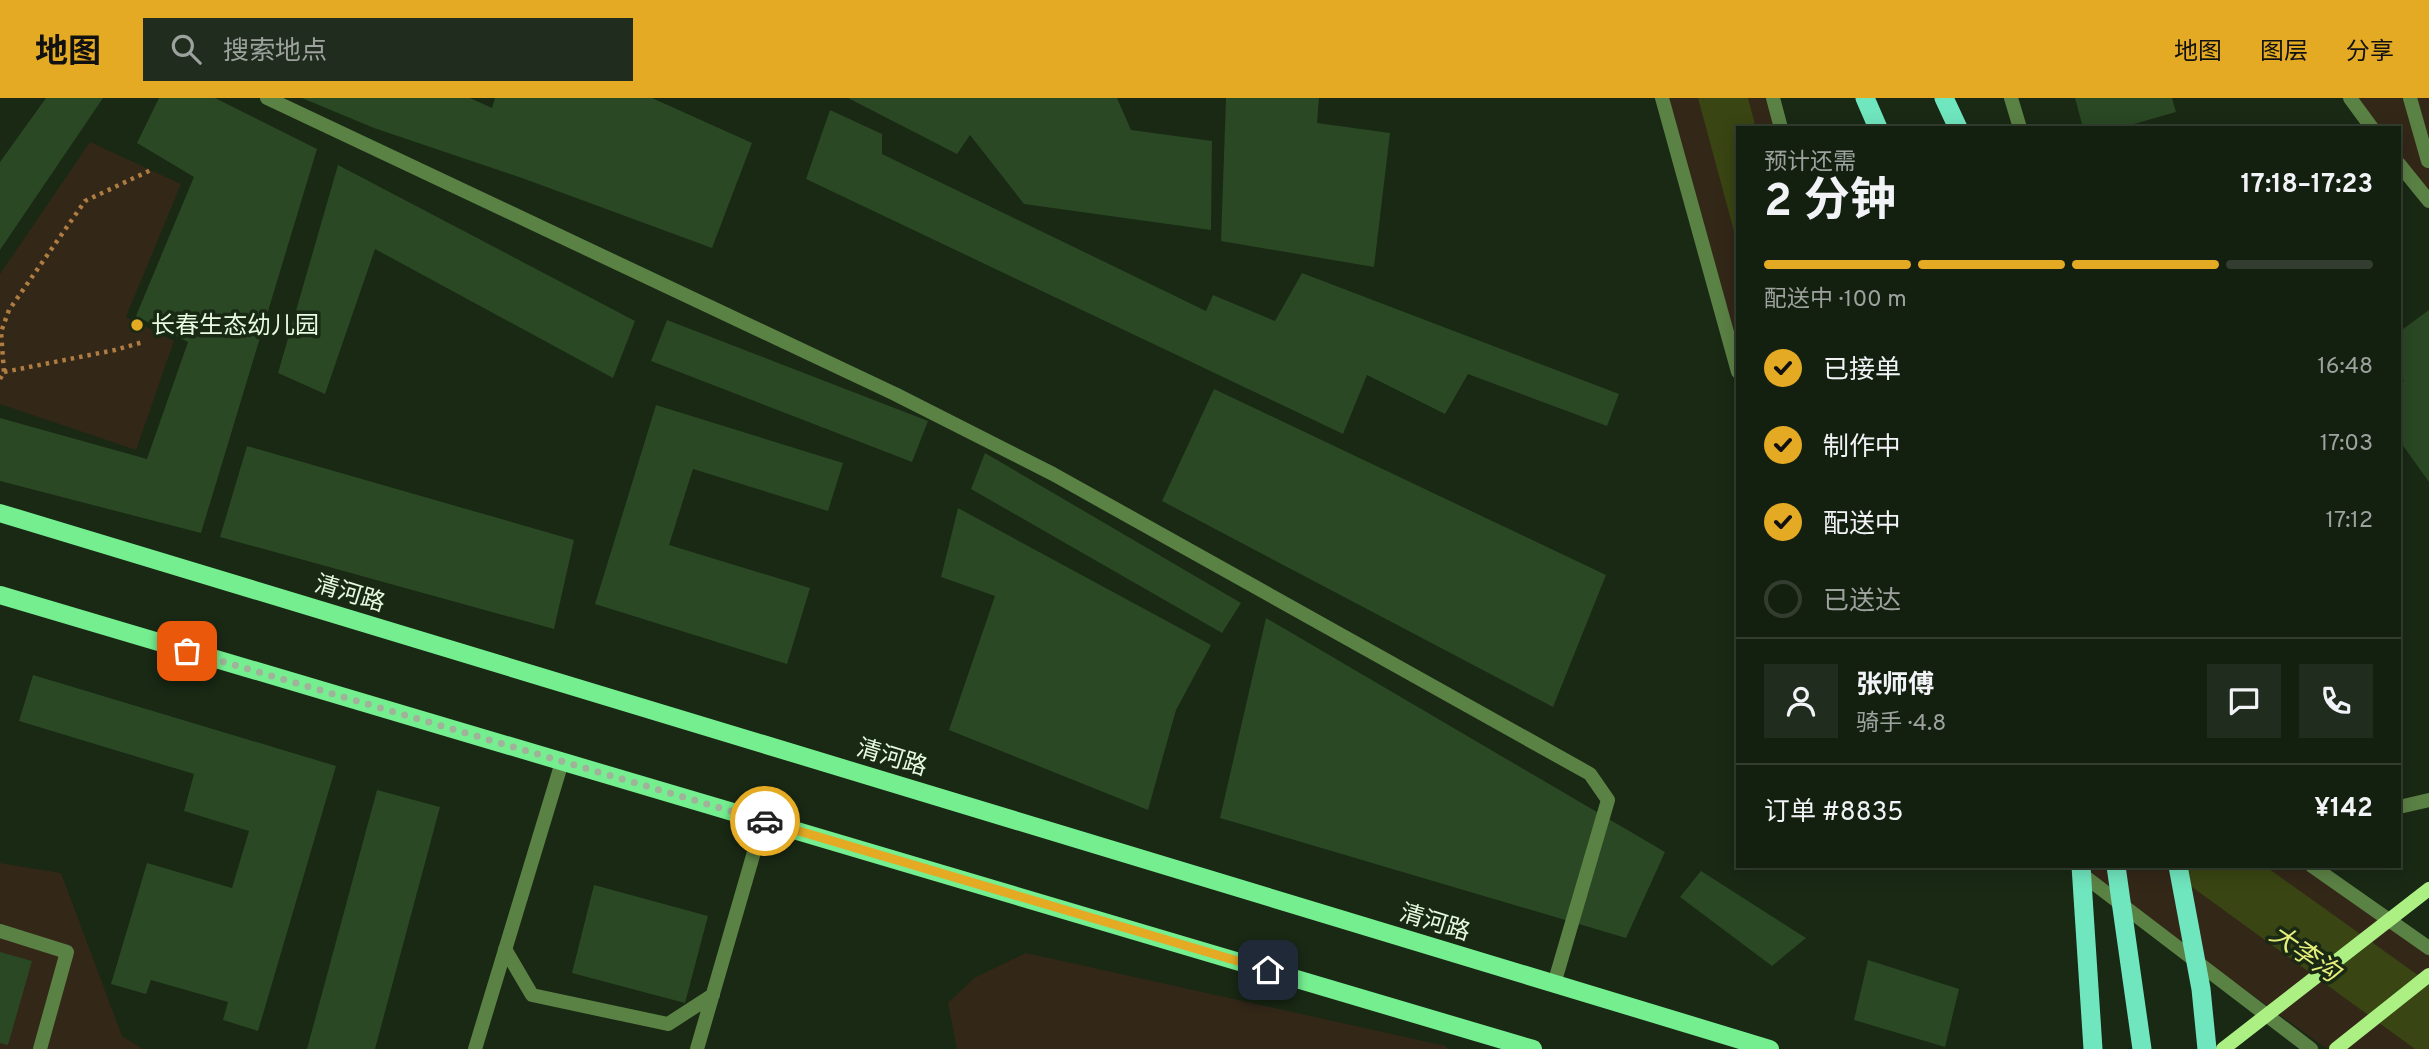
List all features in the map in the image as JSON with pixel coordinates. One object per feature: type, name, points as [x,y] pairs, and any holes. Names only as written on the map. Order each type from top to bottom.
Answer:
[{"type":"highway","points":[[1865,98],[1877,126]]},
{"type":"highway","points":[[1944,98],[1957,126]]},
{"type":"highway","points":[[2081,868],[2093,1049]]},
{"type":"highway","points":[[2116,868],[2143,1049]]},
{"type":"highway","points":[[2178,868],[2201,989],[2207,1049]]},
{"type":"main road","name":"清河路","points":[[0,513],[1770,1049]]},
{"type":"main road","points":[[0,595],[1533,1049]]},
{"type":"main road","points":[[2223,1049],[2429,889]]},
{"type":"main road","points":[[2336,1049],[2429,975]]},
{"type":"street","points":[[267,98],[895,394],[1053,474],[1590,774],[1608,800],[1554,984]]},
{"type":"street","points":[[1662,98],[1736,365]]},
{"type":"street","points":[[1773,98],[1780,126]]},
{"type":"street","points":[[2011,98],[2019,126]]},
{"type":"street","points":[[2350,98],[2371,126]]},
{"type":"street","points":[[2410,98],[2429,161],[2402,174],[2429,201]]},
{"type":"street","points":[[475,1049],[562,762]]},
{"type":"street","points":[[2401,807],[2429,800]]},
{"type":"street","points":[[697,1049],[763,821]]},
{"type":"street","points":[[2075,868],[2311,1049]]},
{"type":"street","points":[[2315,868],[2429,948]]},
{"type":"street","points":[[0,931],[67,953],[40,1049]]},
{"type":"street","points":[[505,949],[532,995],[668,1024],[713,995]]},
{"type":"path","points":[[0,379],[4,372],[1,332],[9,310],[85,201],[151,170]]},
{"type":"path","points":[[4,372],[142,342]]},
{"type":"shaded area","points":[[1661,98],[1773,98],[1780,126],[1736,126],[1736,366]]},
{"type":"shaded area","points":[[2350,98],[2429,98],[2429,201],[2401,166],[2401,126],[2371,126]]},
{"type":"shaded area","points":[[90,142],[181,184],[126,317],[174,341],[136,450],[0,404],[0,274]]},
{"type":"shaded area","points":[[0,863],[61,873],[122,1036],[143,1049],[0,1049]]},
{"type":"shaded area","points":[[2077,868],[2315,868],[2429,948],[2429,1049],[2327,1049]]},
{"type":"shaded area","points":[[1026,953],[1446,1046],[1448,1049],[957,1049],[948,1003],[974,978]]},
{"type":"water","points":[[1698,98],[1748,98],[1755,126],[1736,126],[1736,239]]},
{"type":"water","name":"大李沟","points":[[2166,868],[2268,868],[2429,983],[2429,1049],[2415,1049]]},
{"type":"building","points":[[46,98],[103,98],[0,250],[0,162]]},
{"type":"building","points":[[159,98],[215,98],[317,149],[201,533],[0,481],[0,418],[147,459],[188,342],[136,316],[194,177],[137,143]]},
{"type":"building","points":[[302,98],[470,98],[492,108],[495,98],[652,98],[752,143],[712,248],[522,178],[374,128]]},
{"type":"building","points":[[848,98],[1117,98],[1131,130],[1212,141],[1211,230],[1024,204],[970,135],[957,154]]},
{"type":"building","points":[[1226,98],[1319,98],[1317,123],[1390,133],[1374,267],[1221,241]]},
{"type":"building","points":[[2075,98],[2172,98],[2176,112],[2127,126],[2082,126]]},
{"type":"building","points":[[830,110],[882,134],[882,154],[1206,311],[1213,295],[1275,321],[1302,273],[1619,394],[1607,426],[1468,374],[1445,414],[1367,375],[1343,434],[806,179]]},
{"type":"building","points":[[338,165],[635,321],[613,378],[375,249],[325,394],[278,373]]},
{"type":"building","points":[[2429,310],[2429,482],[2401,443],[2401,383],[2404,381],[2401,377],[2401,331]]},
{"type":"building","points":[[667,320],[928,421],[912,462],[651,361]]},
{"type":"building","points":[[1214,389],[1606,575],[1553,707],[1162,501]]},
{"type":"building","points":[[656,405],[843,463],[828,511],[693,469],[669,545],[810,588],[787,664],[595,604]]},
{"type":"building","points":[[247,446],[574,540],[554,629],[220,537]]},
{"type":"building","points":[[985,453],[1241,603],[1222,633],[971,489]]},
{"type":"building","points":[[958,508],[1211,645],[1176,710],[1148,810],[949,730],[995,596],[941,577]]},
{"type":"building","points":[[1266,618],[1665,852],[1626,938],[1220,818]]},
{"type":"building","points":[[33,675],[336,766],[258,1031],[223,1020],[228,1002],[151,980],[146,994],[111,984],[147,863],[232,888],[249,831],[184,811],[194,774],[19,721]]},
{"type":"building","points":[[377,790],[440,807],[375,1049],[307,1049]]},
{"type":"building","points":[[1701,871],[1806,938],[1772,966],[1680,897]]},
{"type":"building","points":[[594,885],[708,916],[685,1003],[572,973]]},
{"type":"building","points":[[0,952],[32,961],[8,1045],[0,1043]]},
{"type":"building","points":[[1868,960],[1959,989],[1945,1047],[1854,1020]]},
{"type":"way so far","points":[[187,651],[765,821]]},
{"type":"place","name":"长春生态幼儿园","points":[[137,325]]},
{"type":"route","points":[[765,821],[1268,970]]}]
